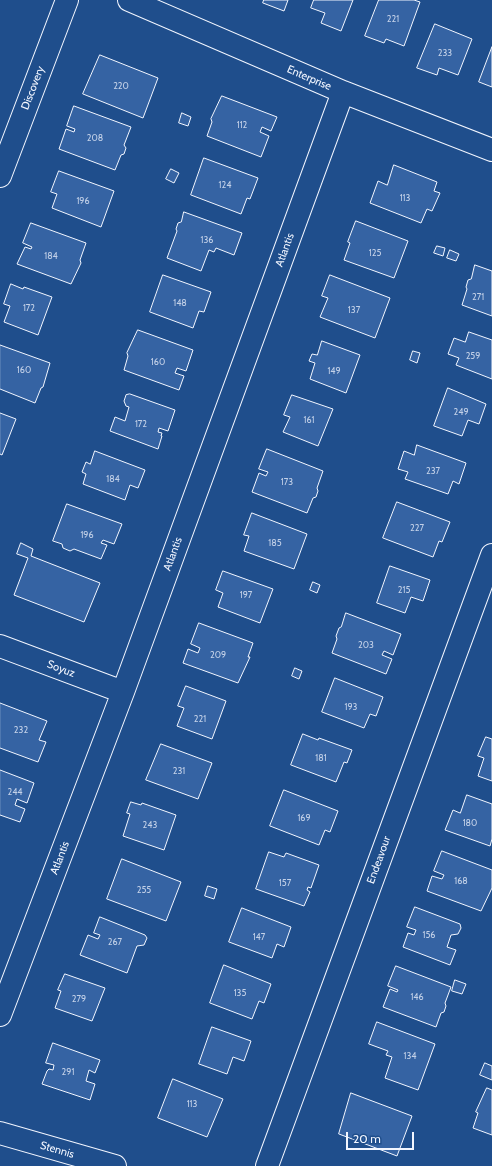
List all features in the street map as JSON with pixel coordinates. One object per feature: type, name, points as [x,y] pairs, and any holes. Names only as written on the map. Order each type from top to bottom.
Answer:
[{"type":"street","name":"Discovery","points":[[0,176],[66,0]]},
{"type":"street","name":"Enterprise","points":[[129,0],[343,92],[492,150]]},
{"type":"street","name":"Atlantis","points":[[0,1015],[123,692],[343,92]]},
{"type":"street","name":"Endeavour","points":[[267,1166],[492,555]]},
{"type":"street","name":"Soyuz","points":[[0,646],[123,692]]},
{"type":"street","name":"Stennis","points":[[0,1134],[115,1166]]},
{"type":"building","points":[[264,0],[288,0],[284,11],[263,3]]},
{"type":"building","points":[[314,0],[353,0],[341,31],[321,23],[325,13],[311,8]]},
{"type":"building","points":[[379,0],[414,0],[420,2],[404,46],[386,39],[384,43],[365,36]]},
{"type":"building","points":[[435,24],[472,39],[458,75],[439,68],[437,75],[417,68]]},
{"type":"building","points":[[492,47],[492,87],[479,82]]},
{"type":"building","points":[[100,55],[158,78],[143,118],[83,94]]},
{"type":"building","points":[[222,96],[277,117],[271,131],[262,127],[260,132],[269,136],[261,157],[207,136],[212,122],[211,119]]},
{"type":"building","points":[[74,106],[131,127],[124,145],[126,148],[124,154],[121,155],[115,170],[59,149],[66,129],[74,132],[75,129],[67,126]]},
{"type":"building","points":[[182,113],[191,117],[188,126],[179,123]]},
{"type":"building","points":[[204,158],[258,178],[250,199],[247,198],[241,214],[191,195]]},
{"type":"building","points":[[394,165],[437,182],[434,191],[440,193],[432,211],[427,209],[421,223],[370,203],[378,181],[387,185]]},
{"type":"building","points":[[171,169],[179,173],[174,183],[166,179]]},
{"type":"building","points":[[59,171],[114,191],[101,227],[52,208],[57,194],[51,192]]},
{"type":"building","points":[[184,212],[242,233],[234,255],[216,248],[214,252],[209,250],[201,271],[167,258],[177,231],[176,229],[178,223],[181,222]]},
{"type":"building","points":[[356,221],[408,241],[394,278],[344,260],[350,243],[348,242]]},
{"type":"building","points":[[31,223],[86,243],[80,260],[81,263],[71,284],[17,264],[25,247],[31,249],[32,247],[23,243]]},
{"type":"building","points":[[437,246],[445,248],[443,256],[434,253]]},
{"type":"building","points":[[450,250],[459,254],[456,261],[447,258]]},
{"type":"building","points":[[475,265],[492,271],[492,316],[462,305],[468,280],[471,279]]},
{"type":"building","points":[[163,275],[211,292],[204,312],[199,311],[193,328],[150,312]]},
{"type":"building","points":[[330,275],[390,298],[375,338],[320,317],[328,298],[322,296]]},
{"type":"building","points":[[11,284],[52,297],[38,335],[4,322],[10,306],[4,304]]},
{"type":"building","points":[[138,330],[193,350],[186,371],[177,368],[175,373],[184,376],[179,390],[124,370],[128,356],[127,353]]},
{"type":"building","points":[[469,332],[492,340],[492,379],[456,365],[459,358],[448,354],[454,338],[465,342]]},
{"type":"building","points":[[322,341],[360,355],[346,393],[310,379],[315,363],[309,361],[312,354],[317,355]]},
{"type":"building","points":[[0,345],[50,363],[43,387],[41,388],[35,403],[0,389]]},
{"type":"building","points":[[413,351],[420,353],[417,363],[410,360]]},
{"type":"building","points":[[448,388],[486,404],[479,424],[468,420],[462,436],[434,426]]},
{"type":"building","points":[[130,394],[175,410],[168,431],[159,428],[158,432],[162,433],[162,436],[158,449],[110,431],[115,417],[125,421],[129,407],[126,406],[124,401],[126,395]]},
{"type":"building","points":[[292,395],[333,409],[318,446],[283,432],[290,417],[284,415]]},
{"type":"building","points":[[0,413],[16,419],[2,455],[0,454]]},
{"type":"building","points":[[417,445],[466,463],[459,484],[453,481],[448,494],[405,479],[408,472],[398,469],[404,451],[414,455]]},
{"type":"building","points":[[267,449],[323,471],[317,488],[318,491],[316,497],[313,498],[307,513],[252,492],[259,473],[266,476],[268,472],[259,469]]},
{"type":"building","points":[[95,451],[145,470],[138,488],[130,485],[125,500],[83,484],[86,474],[82,472],[86,462],[90,464]]},
{"type":"building","points":[[397,502],[450,522],[442,542],[439,541],[433,557],[383,538]]},
{"type":"building","points":[[67,504],[122,524],[114,544],[103,540],[101,543],[107,545],[101,559],[74,549],[70,551],[63,548],[62,544],[53,541]]},
{"type":"building","points":[[252,513],[307,534],[294,569],[244,551],[249,536],[244,535]]},
{"type":"building","points":[[21,543],[33,549],[31,556],[100,583],[84,622],[14,595],[28,558],[17,554]]},
{"type":"building","points":[[390,566],[430,580],[423,601],[411,597],[405,613],[377,603]]},
{"type":"building","points":[[223,571],[273,589],[260,623],[218,607],[223,593],[216,590]]},
{"type":"building","points":[[313,582],[320,585],[317,593],[310,590]]},
{"type":"building","points":[[346,613],[401,634],[393,655],[384,651],[382,655],[392,659],[386,674],[332,653],[337,639],[336,636]]},
{"type":"building","points":[[199,623],[253,643],[248,657],[250,657],[238,683],[183,663],[188,649],[198,653],[200,648],[191,644]]},
{"type":"building","points":[[295,668],[302,671],[299,679],[292,676]]},
{"type":"building","points":[[335,678],[383,697],[376,716],[370,714],[364,728],[322,712]]},
{"type":"building","points":[[186,686],[226,701],[212,739],[177,726],[184,708],[178,706]]},
{"type":"building","points":[[0,703],[47,721],[39,740],[46,742],[38,762],[0,748]]},
{"type":"building","points":[[303,734],[352,750],[347,763],[344,762],[336,782],[291,765]]},
{"type":"building","points":[[486,737],[492,739],[492,781],[478,776],[484,758],[478,756]]},
{"type":"building","points":[[161,744],[212,763],[198,799],[146,780]]},
{"type":"building","points":[[0,770],[34,783],[27,803],[17,799],[15,805],[25,809],[20,822],[0,815]]},
{"type":"building","points":[[284,790],[338,811],[330,832],[325,830],[319,845],[270,826]]},
{"type":"building","points":[[467,795],[492,804],[492,839],[490,846],[445,830],[453,810],[460,813]]},
{"type":"building","points":[[131,802],[141,805],[142,803],[176,815],[164,850],[123,836],[130,814],[127,813]]},
{"type":"building","points":[[442,851],[492,870],[492,888],[481,911],[427,891],[432,876],[442,879],[444,875],[434,871]]},
{"type":"building","points":[[269,852],[284,857],[286,853],[319,865],[311,888],[308,887],[307,890],[310,892],[304,906],[256,889]]},
{"type":"building","points":[[122,859],[181,882],[166,921],[107,899]]},
{"type":"building","points":[[208,886],[217,889],[214,899],[205,896]]},
{"type":"building","points":[[415,907],[460,924],[461,928],[458,934],[451,935],[447,947],[456,950],[450,965],[403,947],[408,933],[414,935],[416,930],[407,927]]},
{"type":"building","points":[[242,908],[291,927],[284,947],[277,944],[272,958],[229,942]]},
{"type":"building","points":[[100,917],[145,935],[147,938],[144,945],[137,946],[127,973],[80,955],[88,935],[98,939],[100,935],[94,933]]},
{"type":"building","points":[[224,965],[271,984],[264,1003],[259,1001],[252,1019],[210,1003]]},
{"type":"building","points":[[396,966],[451,987],[445,1003],[446,1006],[444,1012],[441,1013],[436,1027],[383,1007],[390,989],[397,992],[398,990],[388,986]]},
{"type":"building","points":[[65,974],[105,988],[92,1021],[55,1008],[61,991],[58,990]]},
{"type":"building","points":[[455,980],[466,984],[462,994],[452,991]]},
{"type":"building","points":[[377,1022],[435,1044],[418,1090],[385,1078],[392,1057],[386,1055],[388,1051],[369,1044]]},
{"type":"building","points":[[212,1027],[251,1041],[244,1061],[233,1057],[227,1074],[199,1064]]},
{"type":"building","points":[[53,1043],[100,1060],[95,1073],[89,1070],[86,1081],[95,1084],[90,1100],[42,1084],[47,1071],[49,1069],[53,1070],[54,1065],[46,1063]]},
{"type":"building","points":[[485,1063],[492,1066],[492,1080],[480,1075]]},
{"type":"building","points":[[173,1079],[223,1099],[207,1137],[158,1118]]},
{"type":"building","points":[[487,1088],[492,1090],[492,1135],[473,1128],[478,1113],[476,1112]]},
{"type":"building","points":[[351,1093],[412,1116],[397,1156],[339,1134]]}]
